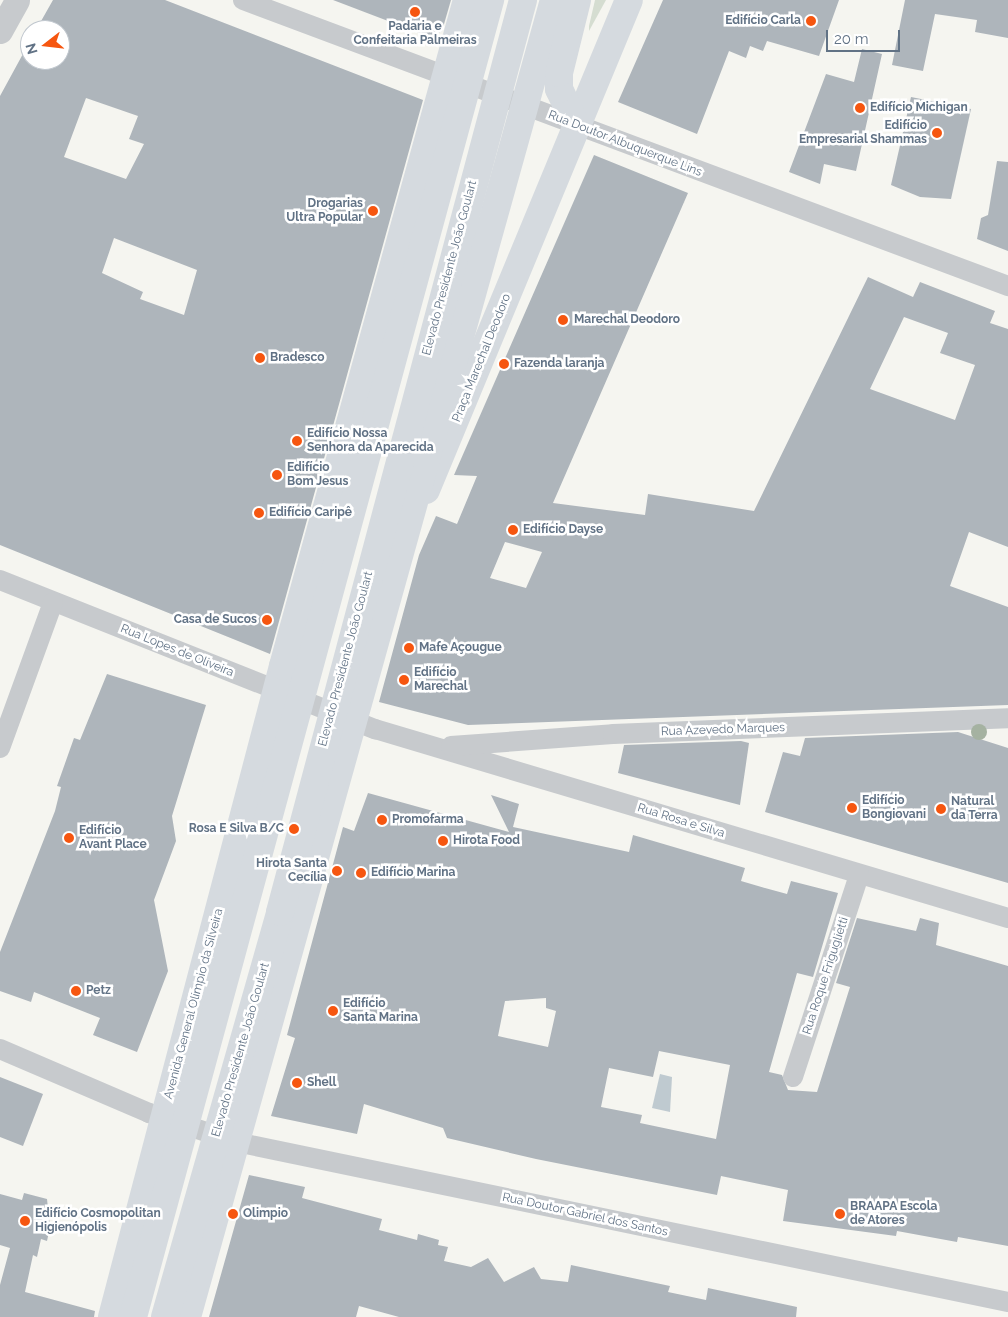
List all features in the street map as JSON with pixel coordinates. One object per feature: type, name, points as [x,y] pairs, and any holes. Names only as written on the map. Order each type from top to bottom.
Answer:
[{"type":"main road","points":[[277,690],[445,74],[467,0]]},
{"type":"main road","points":[[133,1317],[490,0]]},
{"type":"main road","name":"Elevado Presidente João Goulart","points":[[165,1317],[280,912],[523,0]]},
{"type":"main road","points":[[412,518],[554,0]]},
{"type":"main road","points":[[577,0],[564,52],[559,89],[577,127]]},
{"type":"main road","name":"Praça Marechal Deodoro","points":[[355,722],[412,518],[463,406],[629,0]]},
{"type":"main road","name":"Avenida General Olímpio da Silveira","points":[[112,1317],[277,690]]},
{"type":"main road","points":[[187,1317],[355,722]]},
{"type":"street","points":[[0,31],[17,0]]},
{"type":"street","name":"Rua Doutor Albuquerque Lins","points":[[243,0],[445,74],[577,127],[1008,286]]},
{"type":"street","name":"Rua Lopes de Oliveira","points":[[0,580],[355,722]]},
{"type":"street","points":[[0,748],[53,602]]},
{"type":"street","name":"Rua Azevedo Marques","points":[[438,747],[612,734],[1008,718]]},
{"type":"street","name":"Rua Rosa e Silva","points":[[355,722],[1008,918]]},
{"type":"street","name":"Rua Roque Friguglietti","points":[[793,1076],[860,875]]},
{"type":"street","name":"Rua Doutor Gabriel dos Santos","points":[[0,1049],[164,1119],[236,1142],[1008,1302]]},
{"type":"shaded area","points":[[595,0],[606,0],[589,31],[589,26]]},
{"type":"shaded area","points":[[660,1074],[672,1077],[670,1112],[652,1108]]},
{"type":"building","points":[[53,0],[165,0],[423,100],[270,654],[0,545],[0,96],[20,59],[20,70],[70,70],[70,20],[42,20]],"holes":[[[86,98],[138,116],[129,139],[144,144],[126,179],[64,157]],[[114,238],[197,270],[184,315],[140,299],[143,292],[102,273]]]},
{"type":"building","points":[[333,0],[451,0],[442,31],[430,37]]},
{"type":"building","points":[[663,0],[839,0],[819,56],[767,41],[763,51],[750,46],[746,58],[729,51],[697,134],[618,102]]},
{"type":"building","points":[[905,0],[1008,0],[1008,38],[975,32],[977,20],[935,14],[923,71],[892,65]]},
{"type":"building","points":[[862,49],[882,54],[856,171],[824,164],[820,184],[789,172],[826,74],[854,82]]},
{"type":"building","name":"Edifício Empresarial Shammas","points":[[911,97],[971,109],[951,199],[920,197],[891,185]]},
{"type":"building","points":[[594,155],[688,193],[553,503],[645,515],[648,494],[754,511],[868,277],[913,297],[920,282],[995,311],[990,323],[1008,329],[1008,547],[969,532],[950,586],[1008,607],[1008,705],[468,725],[379,702],[419,555],[436,516],[457,524],[477,476],[454,475]],"holes":[[[904,317],[948,333],[940,353],[975,365],[955,420],[870,389]],[[505,542],[542,552],[526,588],[490,578]]]},
{"type":"building","points":[[997,161],[1008,162],[1008,251],[977,239],[981,218],[988,215]]},
{"type":"building","points":[[107,674],[206,705],[172,816],[176,841],[154,900],[168,971],[137,1052],[93,1035],[100,1018],[34,992],[31,1002],[0,991],[0,952],[55,811],[61,787],[57,786],[74,738],[80,740]]},
{"type":"building","points":[[958,732],[1008,748],[1008,883],[765,812],[783,752],[800,756],[805,738]]},
{"type":"building","points":[[741,741],[749,743],[740,805],[618,773],[624,745]]},
{"type":"building","points":[[368,793],[509,832],[491,795],[519,804],[513,827],[629,852],[633,835],[745,868],[741,881],[765,888],[787,894],[791,881],[838,893],[813,977],[797,973],[769,1072],[782,1075],[788,1090],[817,1092],[850,987],[836,983],[857,918],[916,931],[920,918],[939,923],[936,945],[1008,966],[1008,1246],[958,1237],[957,1242],[897,1231],[896,1236],[783,1221],[788,1190],[721,1176],[717,1195],[536,1159],[447,1138],[443,1128],[364,1104],[357,1134],[271,1116],[295,1038],[287,1035],[343,827],[354,831]],"holes":[[[546,998],[546,1008],[556,1011],[548,1047],[498,1036],[505,1001]],[[659,1051],[730,1065],[716,1139],[640,1123],[642,1115],[601,1107],[609,1068],[653,1077]]]},
{"type":"building","points":[[0,1077],[43,1094],[23,1146],[0,1137]]},
{"type":"building","points":[[249,1175],[305,1187],[302,1198],[382,1219],[379,1230],[417,1240],[418,1234],[439,1240],[438,1245],[448,1247],[444,1261],[471,1267],[488,1258],[504,1282],[534,1267],[541,1279],[568,1282],[571,1265],[670,1286],[668,1292],[706,1300],[708,1288],[797,1307],[796,1317],[399,1317],[359,1306],[356,1317],[209,1317]]},
{"type":"building","points":[[24,1193],[47,1199],[50,1227],[47,1241],[41,1239],[37,1257],[33,1255],[25,1292],[95,1311],[94,1317],[0,1317],[0,1285],[10,1248],[0,1245],[0,1194],[22,1200]]},
{"type":"place","name":"Padaria e Confeitaria Palmeiras","points":[[415,12]]},
{"type":"place","name":"Edifício Carla","points":[[811,21]]},
{"type":"place","name":"Edifício Michigan","points":[[860,108]]},
{"type":"place","name":"Edifício Empresarial Shammas","points":[[937,133]]},
{"type":"place","name":"Drogarias Ultra Popular","points":[[373,211]]},
{"type":"place","name":"Marechal Deodoro","points":[[563,320]]},
{"type":"place","name":"Bradesco","points":[[260,358]]},
{"type":"place","name":"Fazenda laranja","points":[[504,364]]},
{"type":"place","name":"Edifício Nossa Senhora da Aparecida","points":[[297,441]]},
{"type":"place","name":"Edifício Bom Jesus","points":[[277,475]]},
{"type":"place","name":"Edifício Caripê","points":[[259,513]]},
{"type":"place","name":"Edifício Dayse","points":[[513,530]]},
{"type":"place","name":"Casa de Sucos","points":[[267,620]]},
{"type":"place","name":"Mafe Açougue","points":[[409,648]]},
{"type":"place","name":"Edifício Marechal","points":[[404,680]]},
{"type":"place","name":"Edifício Bongiovani","points":[[852,808]]},
{"type":"place","name":"Natural da Terra","points":[[941,809]]},
{"type":"place","name":"Promofarma","points":[[382,820]]},
{"type":"place","name":"Rosa E Silva B/C","points":[[294,829]]},
{"type":"place","name":"Edifício Avant Place","points":[[69,838]]},
{"type":"place","name":"Hirota Food","points":[[443,841]]},
{"type":"place","name":"Hirota Santa Cecília","points":[[337,871]]},
{"type":"place","name":"Edifício Marina","points":[[361,873]]},
{"type":"place","name":"Petz","points":[[76,991]]},
{"type":"place","name":"Edifício Santa Marina","points":[[333,1011]]},
{"type":"place","name":"Shell","points":[[297,1083]]},
{"type":"place","name":"Olimpio","points":[[233,1214]]},
{"type":"place","name":"BRAAPA Escola de Atores","points":[[840,1214]]},
{"type":"place","name":"Edifício Cosmopolitan Higienópolis","points":[[25,1221]]}]
